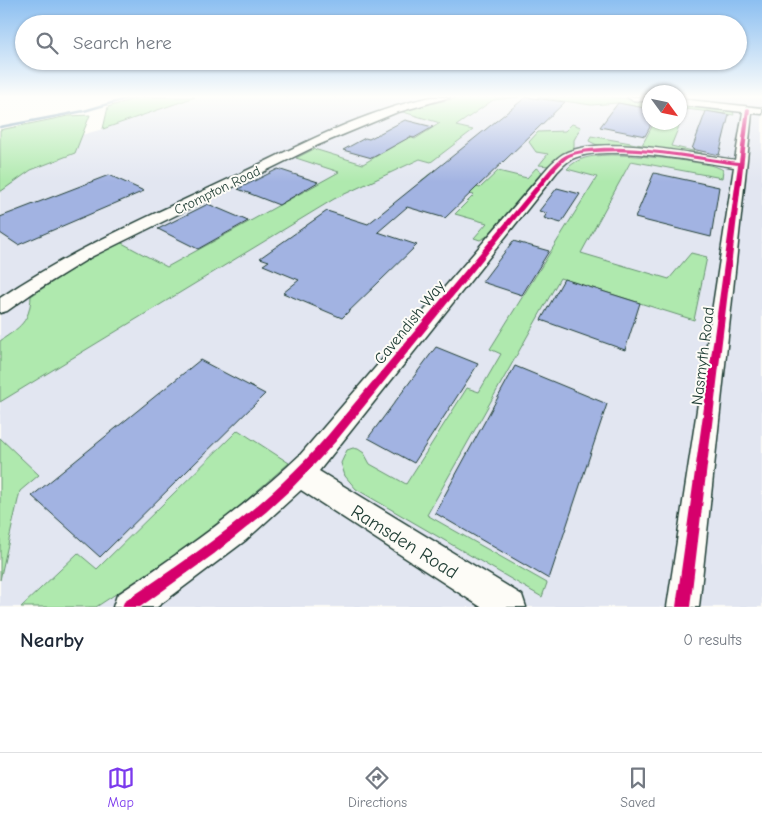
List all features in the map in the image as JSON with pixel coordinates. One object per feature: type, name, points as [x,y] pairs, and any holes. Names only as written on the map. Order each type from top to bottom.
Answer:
[{"type":"street","name":"Crompton Road","points":[[0,307],[47,275],[96,247],[355,125]]},
{"type":"street","name":"Nasmyth Road","points":[[683,607],[746,125]]},
{"type":"street","name":"Cavendish Way","points":[[129,607],[200,558],[300,474],[332,438],[523,204],[564,158],[582,151],[616,149],[741,164]]},
{"type":"street","name":"Ramsden Road","points":[[300,474],[510,607]]},
{"type":"shaded area","points":[[114,125],[642,125],[642,130],[687,130],[687,125],[762,125],[762,607],[0,607],[0,157]]},
{"type":"green space","points":[[23,125],[86,125],[75,153],[31,170],[0,192],[0,130]]},
{"type":"green space","points":[[104,125],[114,125],[103,129]]},
{"type":"green space","points":[[436,125],[457,125],[473,130],[431,162],[420,159],[334,199],[0,402],[0,341],[23,323],[29,312],[31,296],[80,264],[120,242],[167,267],[339,172],[296,158],[314,149],[363,164],[409,137],[415,139]]},
{"type":"green space","points":[[571,125],[581,127],[574,140],[574,149],[549,166],[539,165],[548,154],[536,152],[529,142],[538,132],[565,131]]},
{"type":"green space","points":[[650,130],[677,130],[671,146],[702,153],[599,146],[589,141],[591,136],[642,145]]},
{"type":"green space","points":[[608,155],[687,161],[723,170],[722,178],[631,161],[581,253],[669,279],[691,253],[707,257],[694,320],[560,278],[427,515],[547,583],[542,597],[356,489],[345,476],[341,463],[347,450],[358,449],[364,453],[370,464],[406,484],[467,388],[479,392],[501,354],[490,349],[597,177],[567,169],[585,158]]},
{"type":"green space","points":[[536,168],[542,172],[486,237],[480,240],[474,238],[487,223],[455,214],[474,195],[421,181],[431,173],[480,188],[498,171],[527,178]]},
{"type":"green space","points":[[238,430],[289,463],[226,518],[195,542],[96,607],[21,607],[78,553],[97,569]]},
{"type":"green space","points":[[0,438],[39,475],[20,491],[0,580]]},
{"type":"building","points":[[395,125],[433,127],[414,138],[410,137],[372,158],[343,150],[365,138],[369,139]]},
{"type":"building","points":[[491,125],[541,125],[445,218],[407,207],[378,232],[417,245],[342,318],[283,293],[299,280],[263,265],[269,261],[260,258],[327,211],[368,224]]},
{"type":"building","points":[[601,125],[642,125],[642,130],[648,130],[645,136],[600,127]]},
{"type":"building","points":[[701,125],[726,125],[719,155],[692,149]]},
{"type":"building","points":[[278,169],[318,182],[279,205],[238,189]]},
{"type":"building","points":[[654,173],[719,187],[711,237],[635,218]]},
{"type":"building","points":[[109,175],[144,191],[18,245],[0,233],[0,217]]},
{"type":"building","points":[[557,188],[580,194],[561,223],[544,218],[547,213],[539,211]]},
{"type":"building","points":[[208,204],[248,221],[198,249],[158,229]]},
{"type":"building","points":[[513,241],[549,251],[522,295],[482,282]]},
{"type":"building","points":[[564,279],[640,303],[625,350],[541,320]]},
{"type":"building","points":[[436,347],[478,364],[414,463],[368,438]]},
{"type":"building","points":[[200,360],[265,394],[100,557],[32,496]]},
{"type":"building","points":[[515,366],[607,404],[549,579],[435,513]]},
{"type":"waterway","points":[[0,127],[9,125]]},
{"type":"cycle path","points":[[683,607],[746,125]]},
{"type":"cycle path","points":[[129,607],[236,530],[262,509],[310,463],[553,169],[565,158],[586,151],[607,149],[654,152],[741,164]]}]
